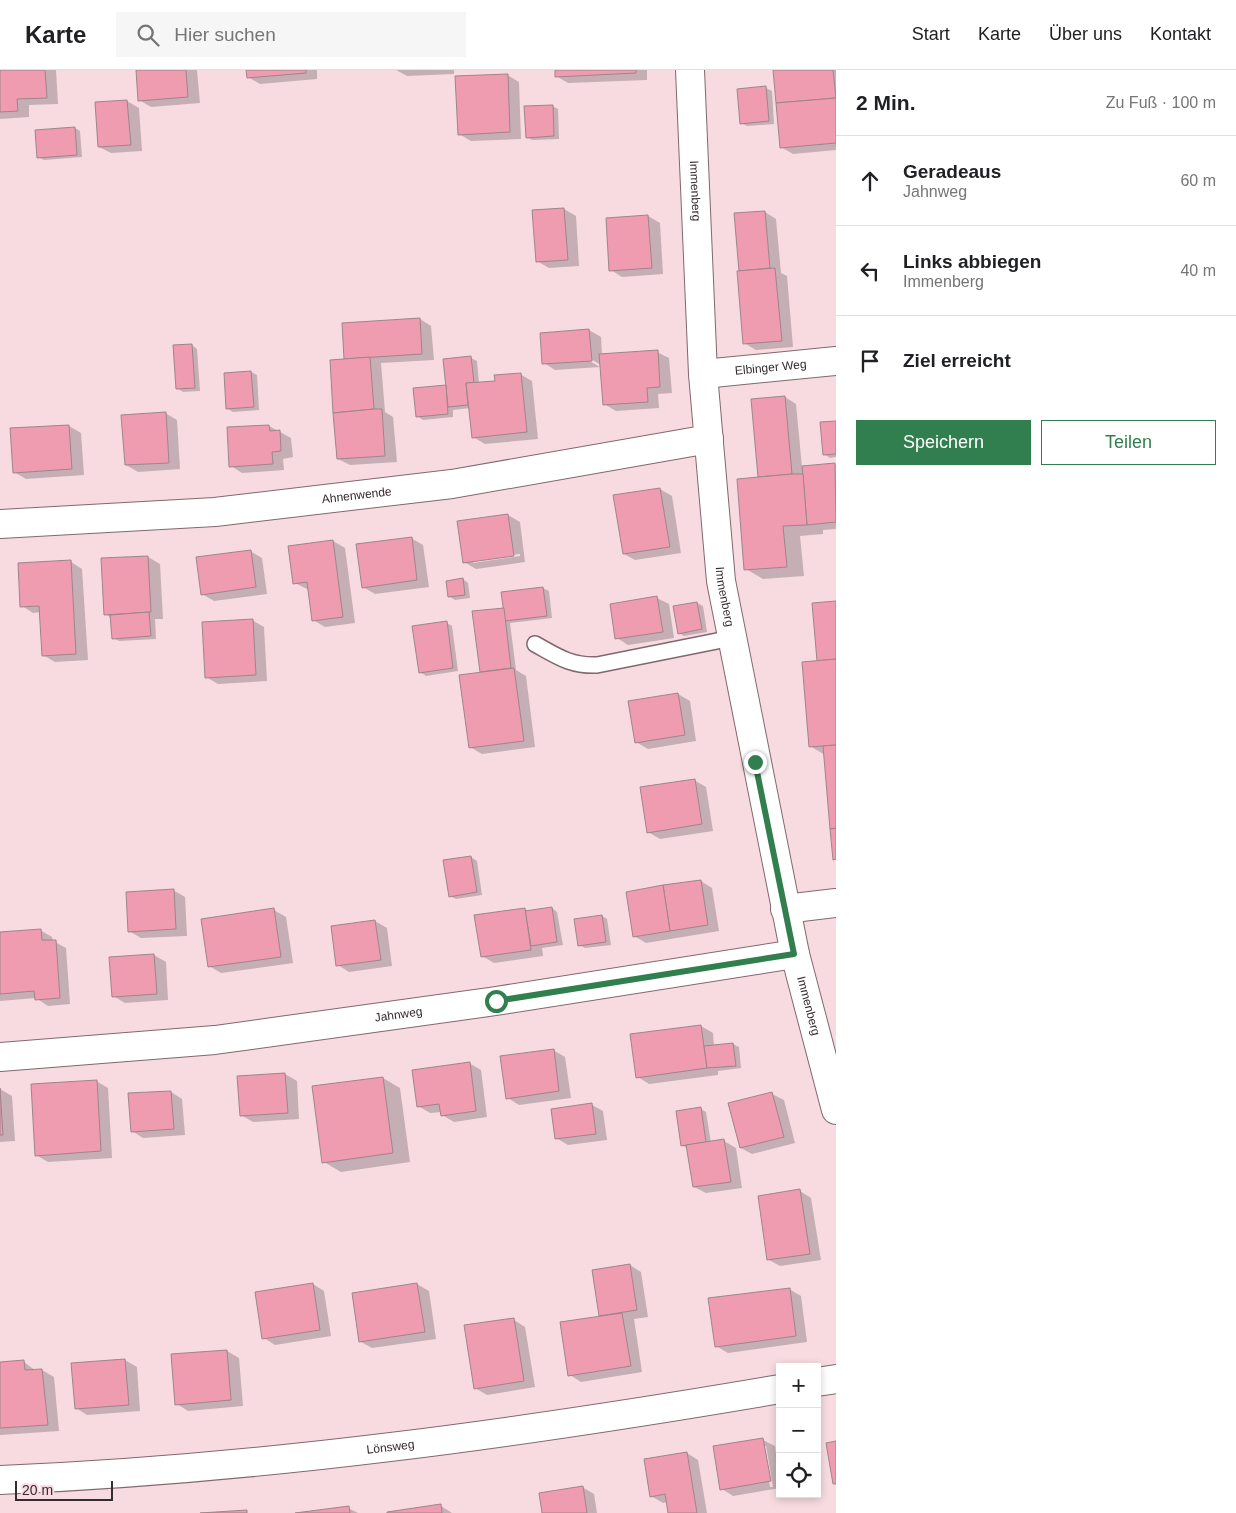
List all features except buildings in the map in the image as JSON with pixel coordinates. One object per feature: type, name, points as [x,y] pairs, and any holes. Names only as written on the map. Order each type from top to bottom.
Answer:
[{"type":"street","name":"Immenberg","points":[[690,70],[703,374],[721,581],[794,954],[836,1110]]},
{"type":"street","name":"Elbinger Weg","points":[[703,374],[836,361]]},
{"type":"street","name":"Ahnenwende","points":[[0,524],[215,512],[452,484],[709,439]]},
{"type":"street","points":[[785,909],[836,903]]},
{"type":"street","name":"Jahnweg","points":[[0,1057],[214,1040],[496,1001],[794,954]]},
{"type":"street","points":[[821,1381],[836,1379]]},
{"type":"street","name":"Lönsweg","points":[[0,1480],[245,1463],[426,1443],[776,1389]]},
{"type":"lane","points":[[535,644],[567,662],[580,666],[597,665],[732,638]]},
{"type":"route","points":[[496,1001],[794,954],[755,762]]}]
